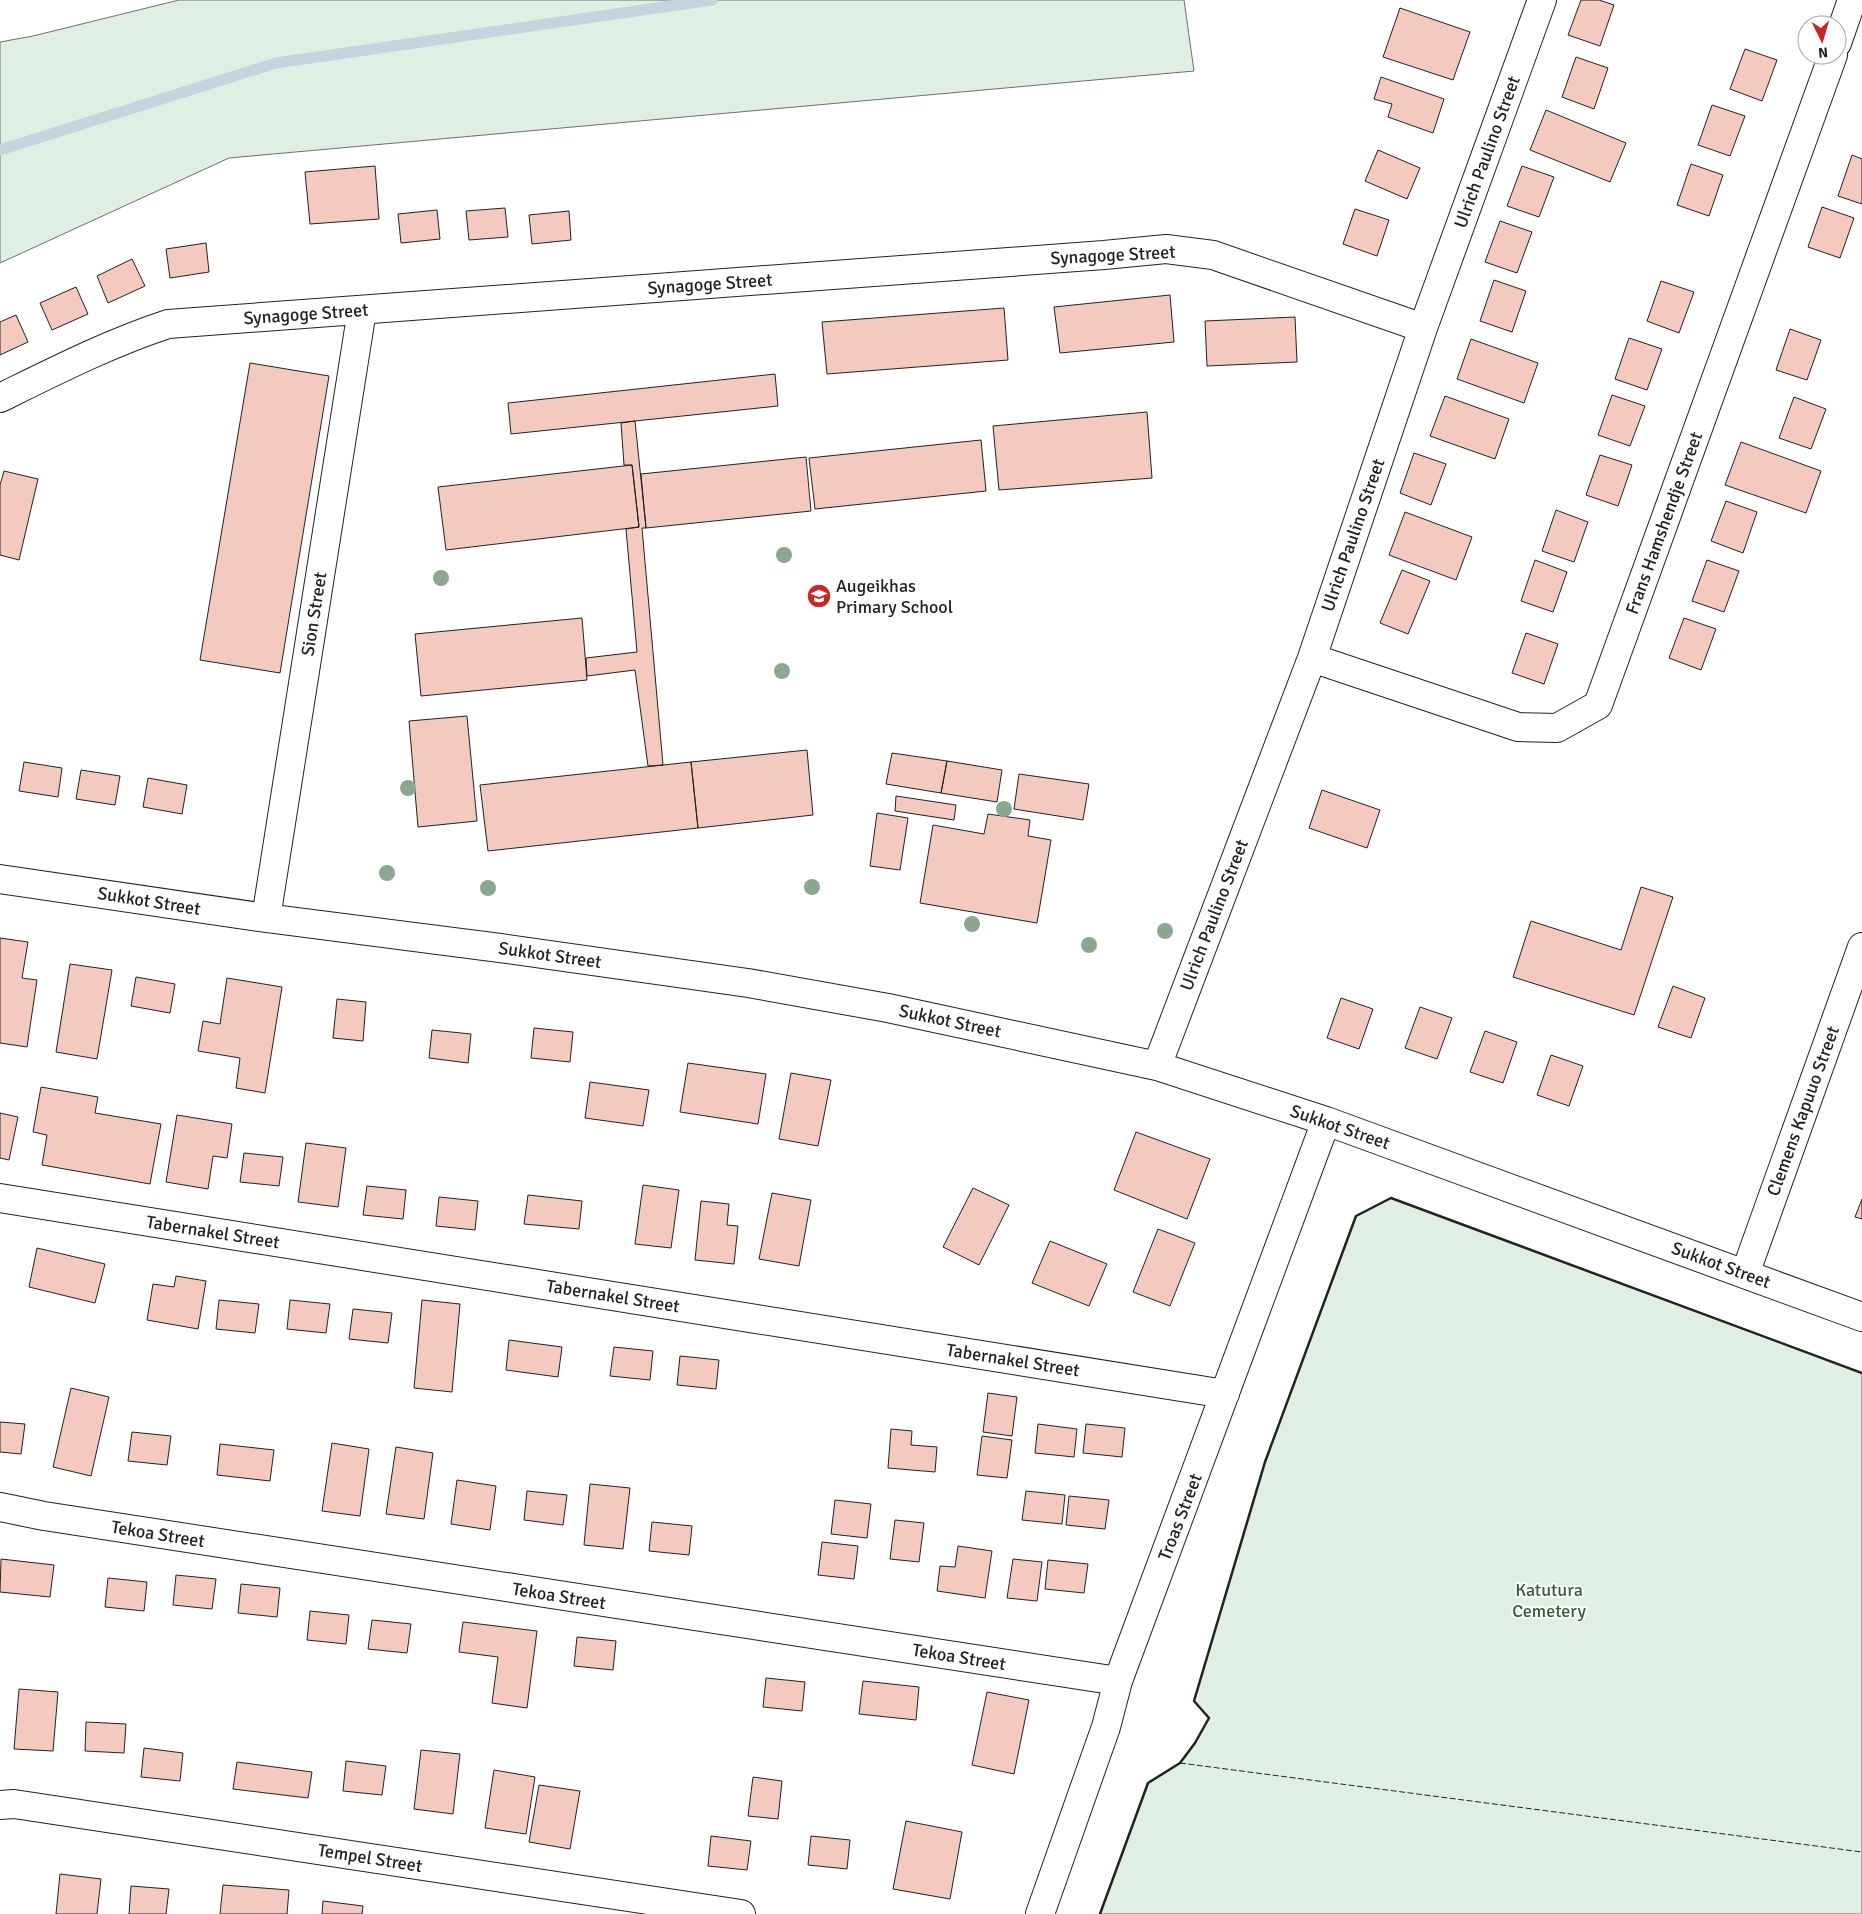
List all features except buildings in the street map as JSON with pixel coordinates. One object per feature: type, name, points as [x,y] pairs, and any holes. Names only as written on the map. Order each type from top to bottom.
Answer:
[{"type":"street","name":"Ulrich Paulino Street","points":[[1157,1066],[1312,658],[1423,328],[1542,0]]},
{"type":"street","points":[[1847,15],[1852,0]]},
{"type":"street","name":"Frans Hamshendje Street","points":[[1312,658],[1518,727],[1557,728],[1598,705],[1829,65]]},
{"type":"street","name":"Synagoge Street","points":[[0,398],[92,353],[133,335],[168,324],[1166,249],[1214,255],[1423,328]]},
{"type":"street","name":"Sion Street","points":[[266,918],[362,310]]},
{"type":"street","name":"Sukkot Street","points":[[0,879],[266,918],[500,948],[748,983],[888,1008],[1157,1066],[1326,1121],[1862,1317]]},
{"type":"street","name":"Clemens Kapuuo Street","points":[[1745,1274],[1862,947]]},
{"type":"street","name":"Troas Street","points":[[1040,1914],[1106,1727],[1118,1681],[1326,1121]]},
{"type":"street","name":"Tabernakel Street","points":[[0,1198],[1225,1394]]},
{"type":"street","name":"Tekoa Street","points":[[0,1506],[44,1516],[1118,1681]]},
{"type":"street","name":"Tempel Street","points":[[0,1805],[14,1804],[741,1914]]},
{"type":"green space","points":[[179,0],[1184,0],[1194,71],[229,158],[0,263],[0,42],[33,36]]},
{"type":"green space","name":"Katutura Cemetery","points":[[1391,1198],[1862,1373],[1862,1914],[1100,1914],[1148,1783],[1180,1763],[1195,1743],[1209,1718],[1194,1701],[1265,1462],[1356,1216]]},
{"type":"waterway","points":[[0,150],[276,63],[712,0]]},
{"type":"fence","points":[[1180,1763],[1862,1852]]},
{"type":"wall","points":[[1100,1914],[1148,1783],[1180,1763],[1195,1743],[1209,1718],[1194,1701],[1265,1462],[1356,1216],[1391,1198],[1862,1373]]},
{"type":"place","name":"Augeikhas Primary School","points":[[819,596]]}]
